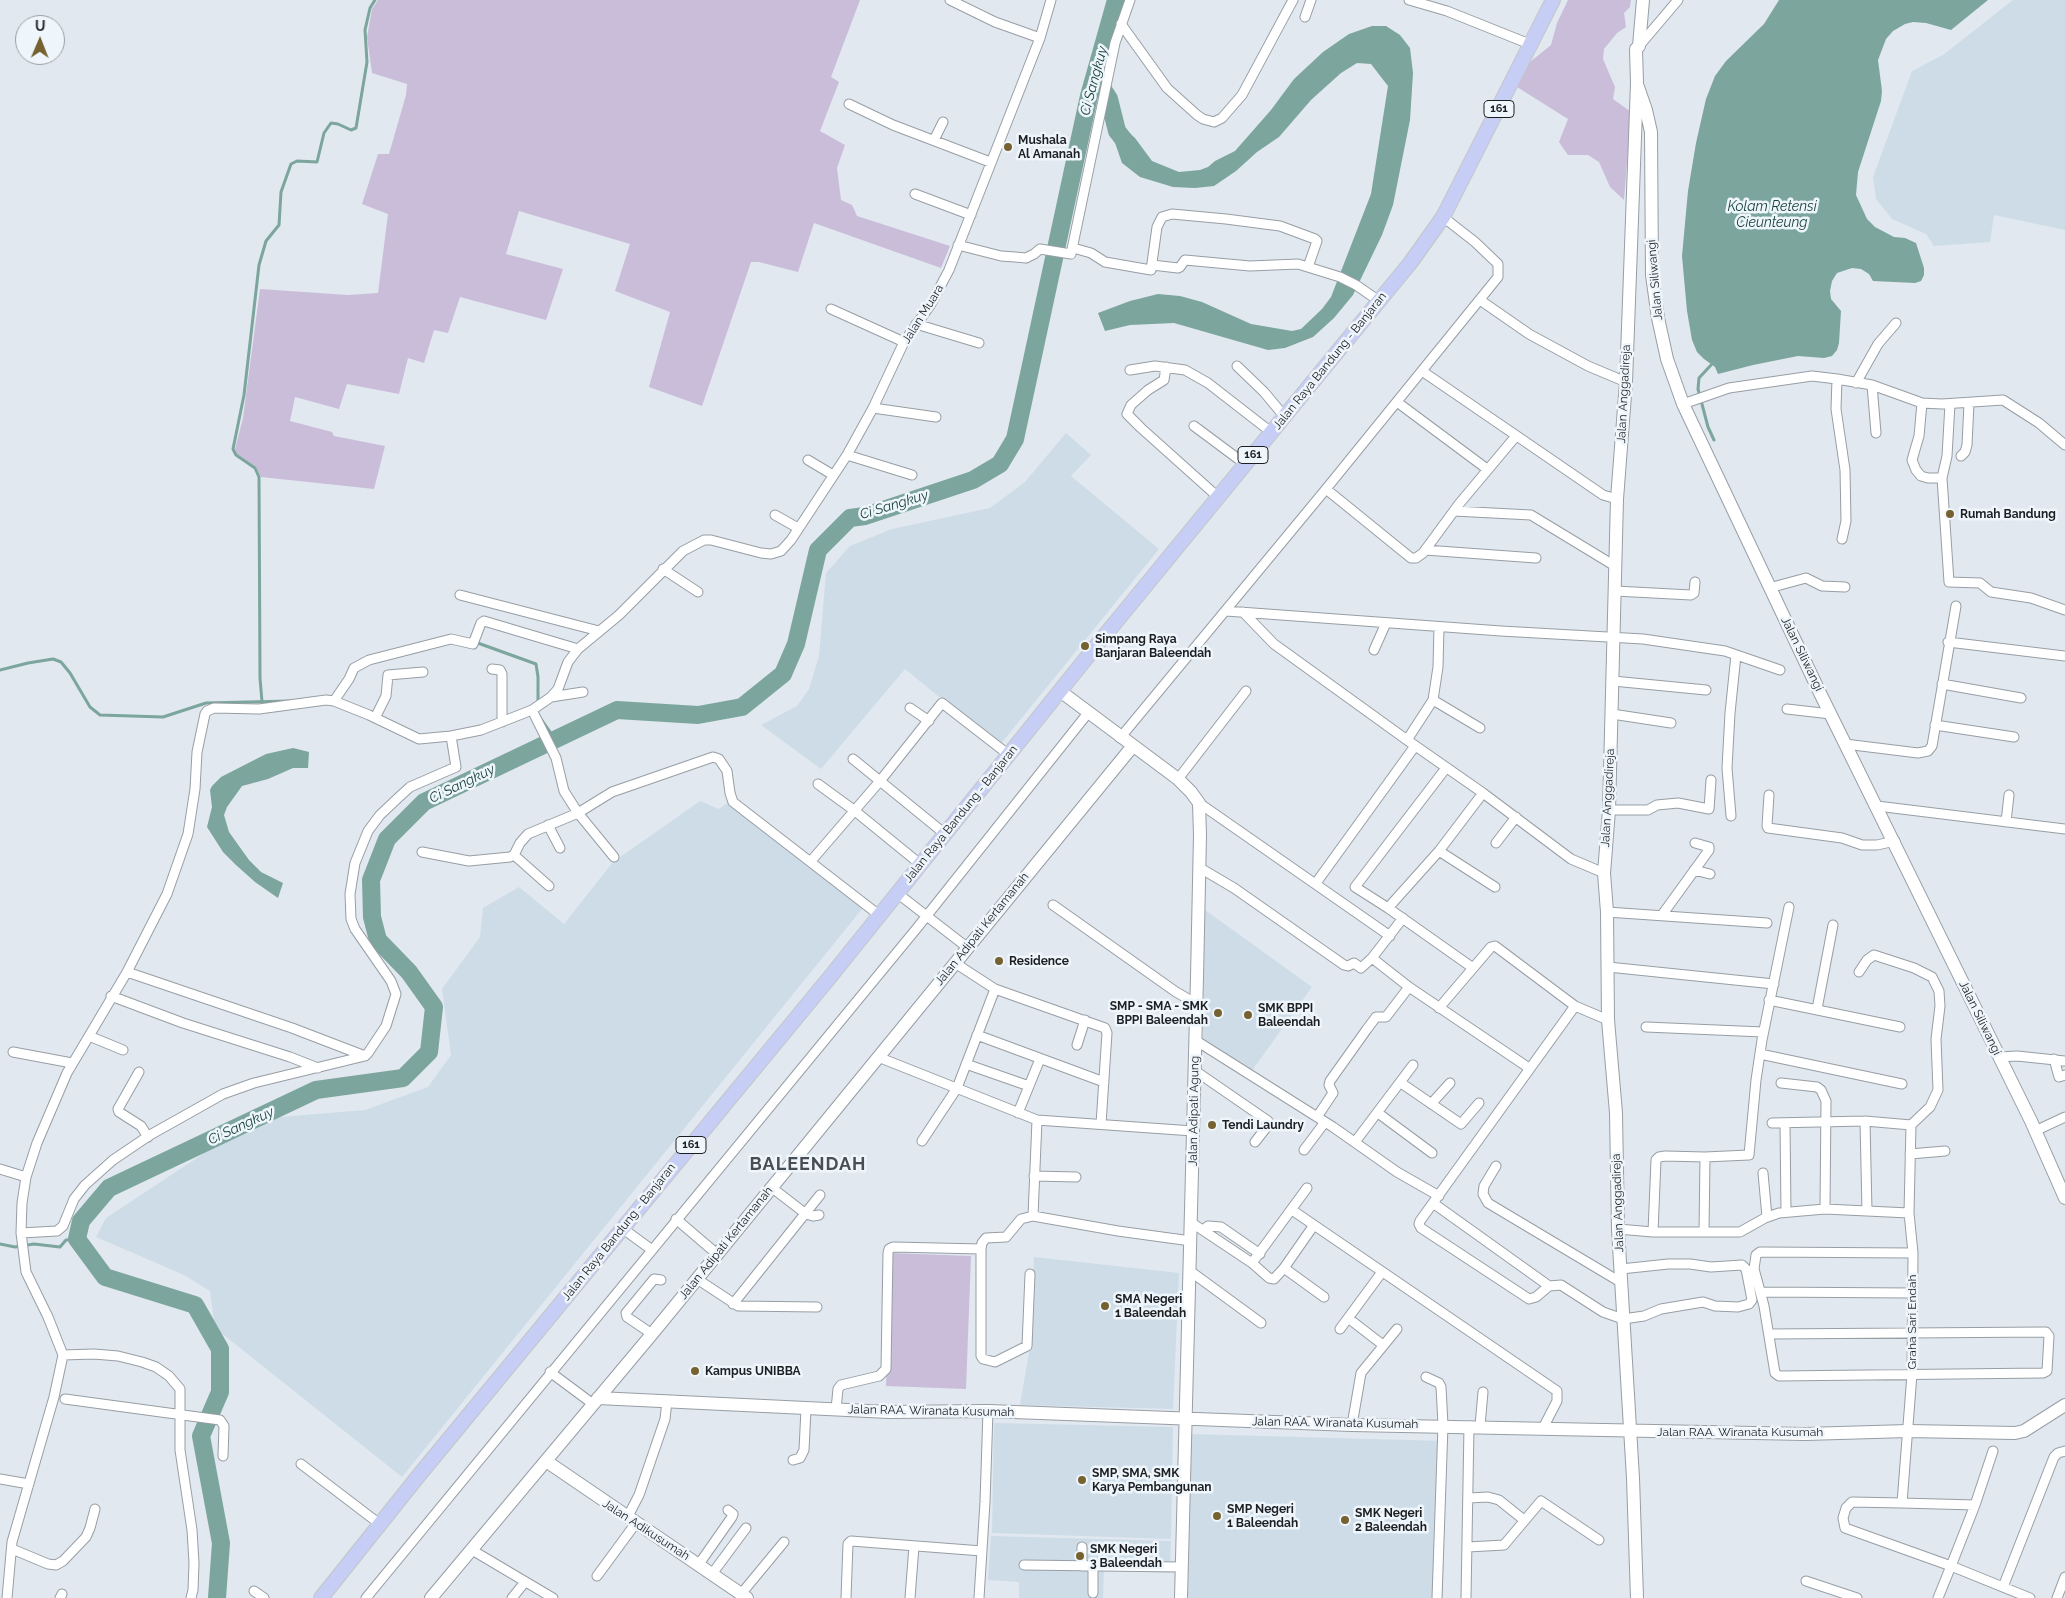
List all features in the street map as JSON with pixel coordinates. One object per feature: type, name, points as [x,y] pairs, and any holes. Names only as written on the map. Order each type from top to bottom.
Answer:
[{"type":"main road","name":"Jalan Raya Bandung - Banjaran","points":[[322,1598],[420,1474],[897,893],[1411,262],[1444,217],[1553,0]]},
{"type":"main road","name":"Jalan Anggadireja","points":[[1637,1598],[1630,1432],[1618,1229],[1616,1113],[1608,1020],[1607,912],[1598,871],[1609,810],[1614,681],[1617,499],[1626,382],[1637,83],[1636,49],[1639,46],[1643,0]]},
{"type":"main road","name":"Jalan Siliwangi","points":[[1637,83],[1651,132],[1652,275],[1658,318],[1667,359],[1682,404],[1845,744],[1895,841],[2035,1131],[2065,1198]]},
{"type":"main road","points":[[1060,691],[1132,747],[1178,779],[1199,803]]},
{"type":"main road","name":"Jalan Adipati Kertamanah","points":[[431,1598],[652,1334],[1132,747]]},
{"type":"main road","name":"Jalan Adipati Agung","points":[[1181,1598],[1197,1004],[1200,868],[1199,803]]},
{"type":"main road","name":"Jalan RAA. Wiranata Kusumah","points":[[596,1401],[667,1401],[806,1409],[921,1412],[988,1411],[1352,1425],[1443,1425],[1630,1432],[1811,1434],[1908,1431],[2015,1433],[2024,1431],[2065,1405]]},
{"type":"main road","name":"Jalan Adikusumah","points":[[546,1461],[744,1596]]},
{"type":"street","points":[[950,0],[995,22],[1040,38]]},
{"type":"street","name":"Jalan Muara","points":[[663,569],[683,551],[696,544],[711,540],[771,554],[781,551],[798,528],[847,455],[873,408],[904,342],[931,304],[945,278],[1040,38],[1051,0]]},
{"type":"street","points":[[1070,251],[1115,43],[1130,0]]},
{"type":"street","points":[[1121,24],[1167,88],[1202,119],[1214,122],[1222,118],[1242,95],[1293,0]]},
{"type":"street","points":[[1305,16],[1311,0]]},
{"type":"street","points":[[1409,0],[1447,11],[1532,44]]},
{"type":"street","points":[[1639,46],[1678,0]]},
{"type":"street","points":[[849,104],[893,125],[990,162]]},
{"type":"street","points":[[934,140],[943,122]]},
{"type":"street","points":[[915,194],[971,215]]},
{"type":"street","points":[[958,245],[1015,258],[1026,258],[1040,249],[1091,253],[1105,262],[1151,270],[1157,228],[1162,217],[1172,214],[1280,226],[1312,238],[1317,241],[1308,267]]},
{"type":"street","points":[[1120,738],[1498,277],[1498,264],[1444,217]]},
{"type":"street","points":[[1152,265],[1180,268],[1185,260],[1250,266],[1298,264],[1340,277],[1379,300]]},
{"type":"street","points":[[1480,300],[1529,334],[1588,366],[1626,382]]},
{"type":"street","points":[[832,309],[904,342]]},
{"type":"street","points":[[1856,383],[1878,344],[1896,323]]},
{"type":"street","points":[[916,324],[979,343]]},
{"type":"street","points":[[1130,370],[1155,366],[1185,370],[1195,375],[1271,432]]},
{"type":"street","points":[[1237,366],[1264,392],[1284,416]]},
{"type":"street","points":[[1166,367],[1164,380],[1148,390],[1131,406],[1127,414],[1218,497]]},
{"type":"street","points":[[1422,371],[1498,421],[1516,436],[1603,495],[1617,499]]},
{"type":"street","points":[[1682,404],[1729,388],[1812,376],[1872,386],[1922,403],[1950,404],[2004,400],[2065,445]]},
{"type":"street","points":[[1838,379],[1836,408],[1845,470],[1846,521],[1842,539]]},
{"type":"street","points":[[1872,386],[1876,433]]},
{"type":"street","points":[[1397,402],[1486,469]]},
{"type":"street","points":[[1922,403],[1919,436],[1912,460],[1921,476],[1942,478]]},
{"type":"street","points":[[1961,456],[1965,452],[1967,445],[1969,403]]},
{"type":"street","points":[[1950,404],[1947,456],[1942,478],[1949,582],[1980,583],[1990,592],[2031,598],[2065,610]]},
{"type":"street","points":[[873,408],[936,417]]},
{"type":"street","points":[[1194,426],[1245,464]]},
{"type":"street","points":[[1326,489],[1411,558],[1419,557],[1486,469],[1516,436]]},
{"type":"street","points":[[847,455],[912,475]]},
{"type":"street","points":[[808,460],[833,475]]},
{"type":"street","points":[[1454,511],[1531,515],[1616,566]]},
{"type":"street","points":[[775,515],[798,528]]},
{"type":"street","points":[[1425,550],[1536,558]]},
{"type":"street","points":[[10,1597],[12,1549],[54,1397],[63,1355],[48,1317],[26,1272],[22,1240],[22,1203],[26,1177],[38,1143],[72,1063],[159,912],[188,834],[195,789],[197,752],[207,711],[214,708],[259,708],[326,700],[334,701],[375,718],[419,739],[451,736],[481,730],[533,713],[558,689],[568,662],[578,649],[641,595],[663,569],[698,592]]},
{"type":"street","points":[[1770,588],[1806,578],[1822,586],[1845,587]]},
{"type":"street","points":[[1615,591],[1691,595],[1694,593],[1695,582]]},
{"type":"street","points":[[460,595],[599,631]]},
{"type":"street","points":[[1845,744],[1918,753],[1928,750],[1932,746],[1948,642],[1956,606]]},
{"type":"street","points":[[1226,611],[1652,640],[1724,651],[1780,670]]},
{"type":"street","points":[[1243,612],[1274,644],[1572,859],[1598,871]]},
{"type":"street","points":[[334,701],[354,668],[369,660],[451,639],[473,644],[481,623],[484,621],[578,649]]},
{"type":"street","points":[[1374,650],[1386,623]]},
{"type":"street","points":[[1316,883],[1411,743],[1432,700],[1438,667],[1439,627]]},
{"type":"street","points":[[1948,642],[2065,656]]},
{"type":"street","points":[[1732,816],[1727,768],[1736,655]]},
{"type":"street","points":[[492,669],[500,670],[502,674],[502,722]]},
{"type":"street","points":[[375,718],[386,696],[388,675],[423,672]]},
{"type":"street","points":[[1614,681],[1706,690]]},
{"type":"street","points":[[1942,684],[2021,698]]},
{"type":"street","points":[[1178,779],[1246,691]]},
{"type":"street","points":[[551,697],[583,692]]},
{"type":"street","points":[[1432,700],[1480,728]]},
{"type":"street","points":[[811,862],[880,782],[941,704],[944,703],[1009,755]]},
{"type":"street","points":[[910,708],[928,721]]},
{"type":"street","points":[[1787,709],[1831,714]]},
{"type":"street","points":[[533,713],[556,758],[564,791],[578,813],[614,857]]},
{"type":"street","points":[[366,1598],[678,1220],[926,916],[1088,713]]},
{"type":"street","points":[[1612,714],[1671,723]]},
{"type":"street","points":[[1935,725],[2014,738]]},
{"type":"street","points":[[22,1240],[56,1231],[63,1226],[74,1199],[85,1185],[113,1160],[148,1137],[223,1094],[254,1083],[365,1056],[386,1026],[396,994],[391,981],[355,929],[351,919],[350,894],[355,863],[368,831],[386,809],[410,787],[456,767],[451,736]]},
{"type":"street","points":[[514,856],[520,843],[528,834],[578,813],[612,792],[706,758],[715,757],[721,762],[728,774],[733,802],[879,915]]},
{"type":"street","points":[[853,759],[945,834]]},
{"type":"street","points":[[1446,768],[1355,887],[1403,918],[1473,968]]},
{"type":"street","points":[[1609,810],[1648,810],[1658,806],[1678,803],[1709,809],[1711,780]]},
{"type":"street","points":[[818,784],[855,811],[920,864]]},
{"type":"street","points":[[1388,908],[1439,851],[1483,793]]},
{"type":"street","points":[[1768,795],[1768,828],[1842,838],[1862,845],[1877,845],[1895,841]]},
{"type":"street","points":[[2006,822],[2009,795]]},
{"type":"street","points":[[1199,803],[1390,936]]},
{"type":"street","points":[[1877,806],[2065,829]]},
{"type":"street","points":[[1496,842],[1516,817]]},
{"type":"street","points":[[548,825],[560,848]]},
{"type":"street","points":[[1662,915],[1709,850],[1709,847],[1695,843]]},
{"type":"street","points":[[1439,851],[1496,888]]},
{"type":"street","points":[[422,852],[469,861],[514,856],[549,886]]},
{"type":"street","points":[[1200,868],[1234,888],[1346,966],[1354,963],[1361,968],[1372,958],[1403,918]]},
{"type":"street","points":[[1694,870],[1710,874]]},
{"type":"street","points":[[897,893],[968,948]]},
{"type":"street","points":[[1053,905],[1176,992],[1197,1004]]},
{"type":"street","points":[[1653,1232],[1656,1160],[1659,1157],[1743,1156],[1749,1154],[1756,1080],[1769,1000],[1768,983],[1789,907]]},
{"type":"street","points":[[1607,912],[1767,923]]},
{"type":"street","points":[[1817,1009],[1834,925]]},
{"type":"street","points":[[1439,1008],[1491,947],[1498,946],[1575,1006],[1608,1020]]},
{"type":"street","points":[[1772,1123],[1865,1121],[1911,1125],[1930,1107],[1938,1090],[1936,1039],[1940,1006],[1939,992],[1932,977],[1914,968],[1874,955],[1867,960],[1859,972]]},
{"type":"street","points":[[1372,958],[1409,988],[1529,1068]]},
{"type":"street","points":[[955,963],[995,989],[1104,1027],[1107,1031],[1101,1124]]},
{"type":"street","points":[[1608,967],[1768,983]]},
{"type":"street","points":[[126,972],[292,1028],[365,1056]]},
{"type":"street","points":[[1304,1150],[1333,1093],[1329,1085],[1330,1081],[1376,1017],[1386,1016],[1409,988]]},
{"type":"street","points":[[922,1141],[957,1088],[995,989]]},
{"type":"street","points":[[111,996],[183,1023],[266,1048],[318,1068]]},
{"type":"street","points":[[1769,1000],[1900,1027]]},
{"type":"street","points":[[1575,1006],[1420,1221],[1421,1228],[1529,1299],[1536,1297],[1552,1286],[1561,1285],[1603,1312],[1623,1319],[1644,1316],[1661,1309],[1703,1302],[1714,1306],[1738,1307],[1749,1304],[1752,1300],[1746,1269],[1742,1265],[1711,1267],[1690,1264],[1668,1264],[1621,1269]]},
{"type":"street","points":[[1077,1045],[1085,1020]]},
{"type":"street","points":[[1646,1027],[1764,1032]]},
{"type":"street","points":[[89,1036],[123,1050]]},
{"type":"street","points":[[977,1036],[1104,1082]]},
{"type":"street","points":[[1195,1040],[1355,1142],[1552,1286]]},
{"type":"street","points":[[13,1052],[72,1063]]},
{"type":"street","points":[[1760,1054],[1902,1084]]},
{"type":"street","points":[[1998,1057],[2016,1056],[2065,1061]]},
{"type":"street","points":[[878,1057],[1037,1120],[1193,1131]]},
{"type":"street","points":[[1018,1113],[1040,1059]]},
{"type":"street","points":[[2054,1060],[2059,1076],[2065,1075]]},
{"type":"street","points":[[966,1064],[1029,1086]]},
{"type":"street","points":[[1355,1142],[1413,1065]]},
{"type":"street","points":[[1194,1070],[1268,1121],[1269,1124],[1255,1142]]},
{"type":"street","points":[[139,1072],[118,1109],[141,1126],[148,1137]]},
{"type":"street","points":[[1401,1083],[1463,1124],[1479,1104]]},
{"type":"street","points":[[1431,1104],[1450,1083]]},
{"type":"street","points":[[1781,1083],[1811,1086],[1821,1090],[1826,1101],[1825,1209]]},
{"type":"street","points":[[1378,1113],[1432,1153]]},
{"type":"street","points":[[2035,1131],[2065,1117]]},
{"type":"street","points":[[1033,1216],[1037,1120]]},
{"type":"street","points":[[1865,1121],[1867,1211]]},
{"type":"street","points":[[1785,1124],[1786,1212]]},
{"type":"street","name":"Graha Sari Endah","points":[[1902,1503],[1912,1374],[1913,1253],[1909,1213],[1911,1125]]},
{"type":"street","points":[[1910,1154],[1945,1151]]},
{"type":"street","points":[[1704,1232],[1705,1157]]},
{"type":"street","points":[[1496,1166],[1484,1186],[1483,1194],[1488,1203],[1622,1283]]},
{"type":"street","points":[[0,1169],[26,1177]]},
{"type":"street","points":[[1762,1173],[1767,1217]]},
{"type":"street","points":[[1034,1176],[1076,1177]]},
{"type":"street","points":[[771,1187],[806,1214],[819,1215]]},
{"type":"street","points":[[1252,1264],[1307,1188]]},
{"type":"street","points":[[733,1304],[820,1195]]},
{"type":"street","points":[[1618,1229],[1653,1232],[1745,1230],[1767,1217],[1786,1212],[1825,1209],[1909,1213]]},
{"type":"street","points":[[1292,1210],[1557,1391],[1557,1401],[1544,1428]]},
{"type":"street","points":[[1030,1274],[1027,1346],[995,1362],[983,1359],[980,1356],[981,1249],[982,1243],[986,1238],[1006,1237],[1021,1219],[1033,1216],[1118,1231],[1191,1241]]},
{"type":"street","points":[[678,1220],[676,1219],[717,1254]]},
{"type":"street","points":[[1192,1223],[1272,1279],[1284,1268],[1314,1226]]},
{"type":"street","points":[[1203,1230],[1208,1226],[1221,1227],[1260,1254]]},
{"type":"street","points":[[622,1228],[652,1250]]},
{"type":"street","points":[[836,1409],[838,1389],[841,1385],[879,1376],[886,1369],[889,1249],[893,1247],[981,1249]]},
{"type":"street","points":[[1769,1334],[2046,1332],[2049,1336],[2046,1373],[1779,1376],[1775,1373],[1761,1292],[1754,1269],[1756,1255],[1760,1252],[1913,1253]]},
{"type":"street","points":[[1284,1268],[1324,1297]]},
{"type":"street","points":[[1190,1271],[1261,1322]]},
{"type":"street","points":[[1340,1329],[1382,1272]]},
{"type":"street","points":[[652,1334],[627,1317],[626,1313],[654,1278],[661,1280]]},
{"type":"street","points":[[697,1279],[733,1304],[743,1307],[817,1307]]},
{"type":"street","points":[[1761,1292],[1912,1293]]},
{"type":"street","points":[[1348,1318],[1383,1345]]},
{"type":"street","points":[[1352,1425],[1362,1373],[1397,1328]]},
{"type":"street","points":[[63,1355],[94,1354],[118,1356],[156,1367],[176,1382],[180,1389],[180,1450],[192,1530],[194,1563],[191,1598]]},
{"type":"street","points":[[552,1373],[550,1372],[596,1401]]},
{"type":"street","points":[[1426,1377],[1441,1385],[1443,1425],[1437,1598]]},
{"type":"street","points":[[1466,1598],[1468,1498],[1474,1426],[1483,1392]]},
{"type":"street","points":[[65,1399],[180,1413],[220,1420],[224,1426],[223,1456]]},
{"type":"street","points":[[597,1576],[631,1520],[664,1420],[667,1401]]},
{"type":"street","points":[[793,1460],[800,1458],[804,1450],[806,1409]]},
{"type":"street","points":[[979,1598],[988,1411]]},
{"type":"street","points":[[1938,1598],[1975,1506],[1993,1451]]},
{"type":"street","points":[[2003,1587],[2054,1457],[2058,1453],[2065,1451]]},
{"type":"street","points":[[301,1464],[381,1525]]},
{"type":"street","points":[[0,1479],[29,1484]]},
{"type":"street","points":[[1468,1498],[1499,1500],[1524,1520]]},
{"type":"street","points":[[1468,1547],[1504,1545],[1540,1502],[1543,1502],[1599,1540]]},
{"type":"street","points":[[1975,1506],[1852,1502],[1846,1508],[1843,1518],[1845,1528],[1950,1566],[2030,1598]]},
{"type":"street","points":[[12,1549],[48,1564],[56,1565],[63,1561],[86,1537],[95,1509]]},
{"type":"street","points":[[699,1564],[732,1517],[733,1514],[728,1510]]},
{"type":"street","points":[[712,1574],[746,1528]]},
{"type":"street","points":[[744,1596],[784,1542]]},
{"type":"street","points":[[846,1598],[849,1542],[982,1551]]},
{"type":"street","points":[[910,1598],[914,1546]]},
{"type":"street","points":[[1082,1547],[1082,1566]]},
{"type":"street","points":[[472,1550],[553,1598]]},
{"type":"street","points":[[1024,1565],[1181,1568]]},
{"type":"street","points":[[1093,1566],[1094,1593]]},
{"type":"street","points":[[2057,1598],[2065,1577]]},
{"type":"street","points":[[1806,1581],[1856,1598]]},
{"type":"street","points":[[512,1598],[525,1582]]},
{"type":"street","points":[[254,1590],[264,1598]]},
{"type":"shaded area","points":[[378,0],[860,0],[831,77],[839,82],[820,131],[845,145],[837,168],[841,200],[852,205],[857,216],[950,246],[941,268],[814,223],[798,272],[759,262],[751,262],[702,406],[649,387],[670,312],[615,291],[630,244],[519,211],[506,254],[563,269],[546,320],[460,297],[448,333],[434,330],[424,363],[408,358],[399,394],[347,384],[339,409],[295,397],[290,421],[332,432],[334,436],[385,446],[374,489],[261,477],[256,467],[237,454],[235,449],[243,418],[260,289],[348,295],[378,293],[388,214],[362,204],[378,154],[389,154],[406,95],[407,84],[372,73],[367,37],[372,9]]},
{"type":"shaded area","points":[[1568,0],[1631,0],[1630,7],[1624,13],[1626,27],[1617,33],[1604,49],[1603,59],[1615,87],[1613,99],[1631,112],[1624,200],[1610,187],[1599,162],[1588,155],[1568,155],[1559,142],[1568,119],[1517,87],[1530,62],[1551,45],[1557,23]]},
{"type":"shaded area","points":[[2013,0],[2065,0],[2065,230],[1994,215],[1990,242],[1934,246],[1926,234],[1892,219],[1876,199],[1873,177],[1912,71],[1943,55]]},
{"type":"shaded area","points":[[1066,433],[1091,455],[1071,476],[1159,549],[999,746],[905,669],[821,769],[761,725],[797,706],[809,689],[819,656],[826,573],[850,546],[892,529],[990,508],[1025,482]]},
{"type":"shaded area","points":[[731,800],[866,904],[402,1477],[215,1328],[210,1291],[184,1275],[96,1237],[106,1218],[256,1119],[365,1110],[428,1087],[451,1055],[442,989],[480,937],[483,908],[519,887],[564,924],[613,862],[700,801],[719,809]]},
{"type":"shaded area","name":"SMK BPPI Baleendah","points":[[1205,910],[1312,987],[1251,1072],[1203,1042]]},
{"type":"shaded area","points":[[891,1253],[971,1256],[966,1389],[886,1386]]},
{"type":"shaded area","name":"SMA Negeri 1 Baleendah","points":[[1034,1257],[1179,1273],[1173,1409],[1020,1405],[1031,1340]]},
{"type":"shaded area","name":"SMP, SMA, SMK Karya Pembangunan","points":[[994,1423],[1173,1427],[1171,1539],[992,1533]]},
{"type":"shaded area","name":"SMK Negeri 2 Baleendah","points":[[1189,1434],[1444,1441],[1443,1598],[1188,1598]]},
{"type":"shaded area","name":"SMK Negeri 3 Baleendah","points":[[991,1536],[1171,1541],[1170,1573],[1104,1570],[1103,1598],[1019,1598],[1019,1582],[988,1580]]},
{"type":"water","name":"Kolam Retensi Cieunteung","points":[[1779,0],[1988,0],[1951,30],[1926,23],[1913,22],[1905,24],[1893,31],[1886,39],[1878,60],[1882,91],[1881,101],[1858,172],[1856,195],[1867,219],[1875,227],[1894,237],[1905,238],[1916,243],[1924,268],[1924,275],[1921,281],[1915,283],[1873,281],[1869,274],[1861,269],[1852,268],[1837,273],[1832,281],[1830,291],[1831,299],[1841,311],[1839,343],[1837,350],[1832,356],[1824,358],[1798,356],[1718,374],[1715,367],[1697,352],[1692,340],[1687,311],[1682,256],[1688,191],[1706,99],[1715,76],[1726,61],[1764,24]]},
{"type":"water","points":[[1372,26],[1386,26],[1400,35],[1410,48],[1413,73],[1410,120],[1393,205],[1382,235],[1353,295],[1334,318],[1313,337],[1285,348],[1268,350],[1174,323],[1130,325],[1105,331],[1098,313],[1130,301],[1158,294],[1180,296],[1202,302],[1251,324],[1292,331],[1301,329],[1322,309],[1331,297],[1371,194],[1388,86],[1371,64],[1357,63],[1341,73],[1311,100],[1279,137],[1214,186],[1195,188],[1173,187],[1140,177],[1122,163],[1113,137],[1119,127],[1122,126],[1135,138],[1152,161],[1179,172],[1200,170],[1208,167],[1215,161],[1235,151],[1271,110],[1294,79],[1323,52],[1349,34]]},
{"type":"water","points":[[293,748],[309,752],[308,768],[293,768],[268,779],[242,786],[227,807],[224,815],[229,832],[249,860],[261,872],[283,883],[278,898],[255,882],[223,852],[207,827],[212,807],[210,790],[221,777],[266,754]]},
{"type":"waterway","points":[[262,702],[260,678],[259,477],[255,468],[236,455],[233,449],[244,395],[259,265],[266,241],[279,225],[281,192],[291,164],[297,161],[317,162],[324,133],[331,123],[351,130],[356,128],[367,62],[365,30],[370,8],[375,0]]},
{"type":"waterway","name":"Ci Sangkuy","points":[[217,1598],[221,1543],[201,1436],[220,1392],[220,1349],[195,1305],[105,1277],[77,1239],[81,1221],[109,1188],[316,1090],[403,1078],[429,1052],[434,1007],[409,972],[378,940],[372,917],[371,880],[387,839],[424,802],[617,710],[698,715],[742,707],[783,674],[796,644],[818,550],[850,518],[865,516],[973,480],[1000,464],[1015,439],[1089,96],[1116,0]]},
{"type":"waterway","points":[[1096,79],[1109,99],[1117,131],[1131,149]]},
{"type":"waterway","points":[[1711,365],[1699,378],[1698,389],[1708,427],[1714,440]]},
{"type":"waterway","points":[[475,642],[536,664],[538,703]]},
{"type":"waterway","points":[[0,670],[53,659],[61,662],[70,673],[90,707],[100,715],[163,717],[206,703],[290,701]]},
{"type":"waterway","points":[[541,719],[555,739]]},
{"type":"waterway","points":[[0,1244],[15,1247],[34,1244],[60,1247],[66,1240],[77,1239]]},
{"type":"place","name":"Mushala Al Amanah","points":[[1008,147]]},
{"type":"place","name":"Rumah Bandung","points":[[1950,514]]},
{"type":"place","name":"Simpang Raya Banjaran Baleendah","points":[[1085,646]]},
{"type":"place","name":"Residence","points":[[999,961]]},
{"type":"place","name":"SMP - SMA - SMK BPPI Baleendah","points":[[1218,1013]]},
{"type":"place","name":"SMK BPPI Baleendah","points":[[1248,1015]]},
{"type":"place","name":"Tendi Laundry","points":[[1212,1125]]},
{"type":"place","name":"SMA Negeri 1 Baleendah","points":[[1105,1306]]},
{"type":"place","name":"Kampus UNIBBA","points":[[695,1371]]},
{"type":"place","name":"SMP, SMA, SMK Karya Pembangunan","points":[[1082,1480]]},
{"type":"place","name":"SMP Negeri 1 Baleendah","points":[[1217,1516]]},
{"type":"place","name":"SMK Negeri 2 Baleendah","points":[[1345,1520]]},
{"type":"place","name":"SMK Negeri 3 Baleendah","points":[[1080,1556]]},
{"type":"district","name":"BALEENDAH","points":[[808,1165]]}]
